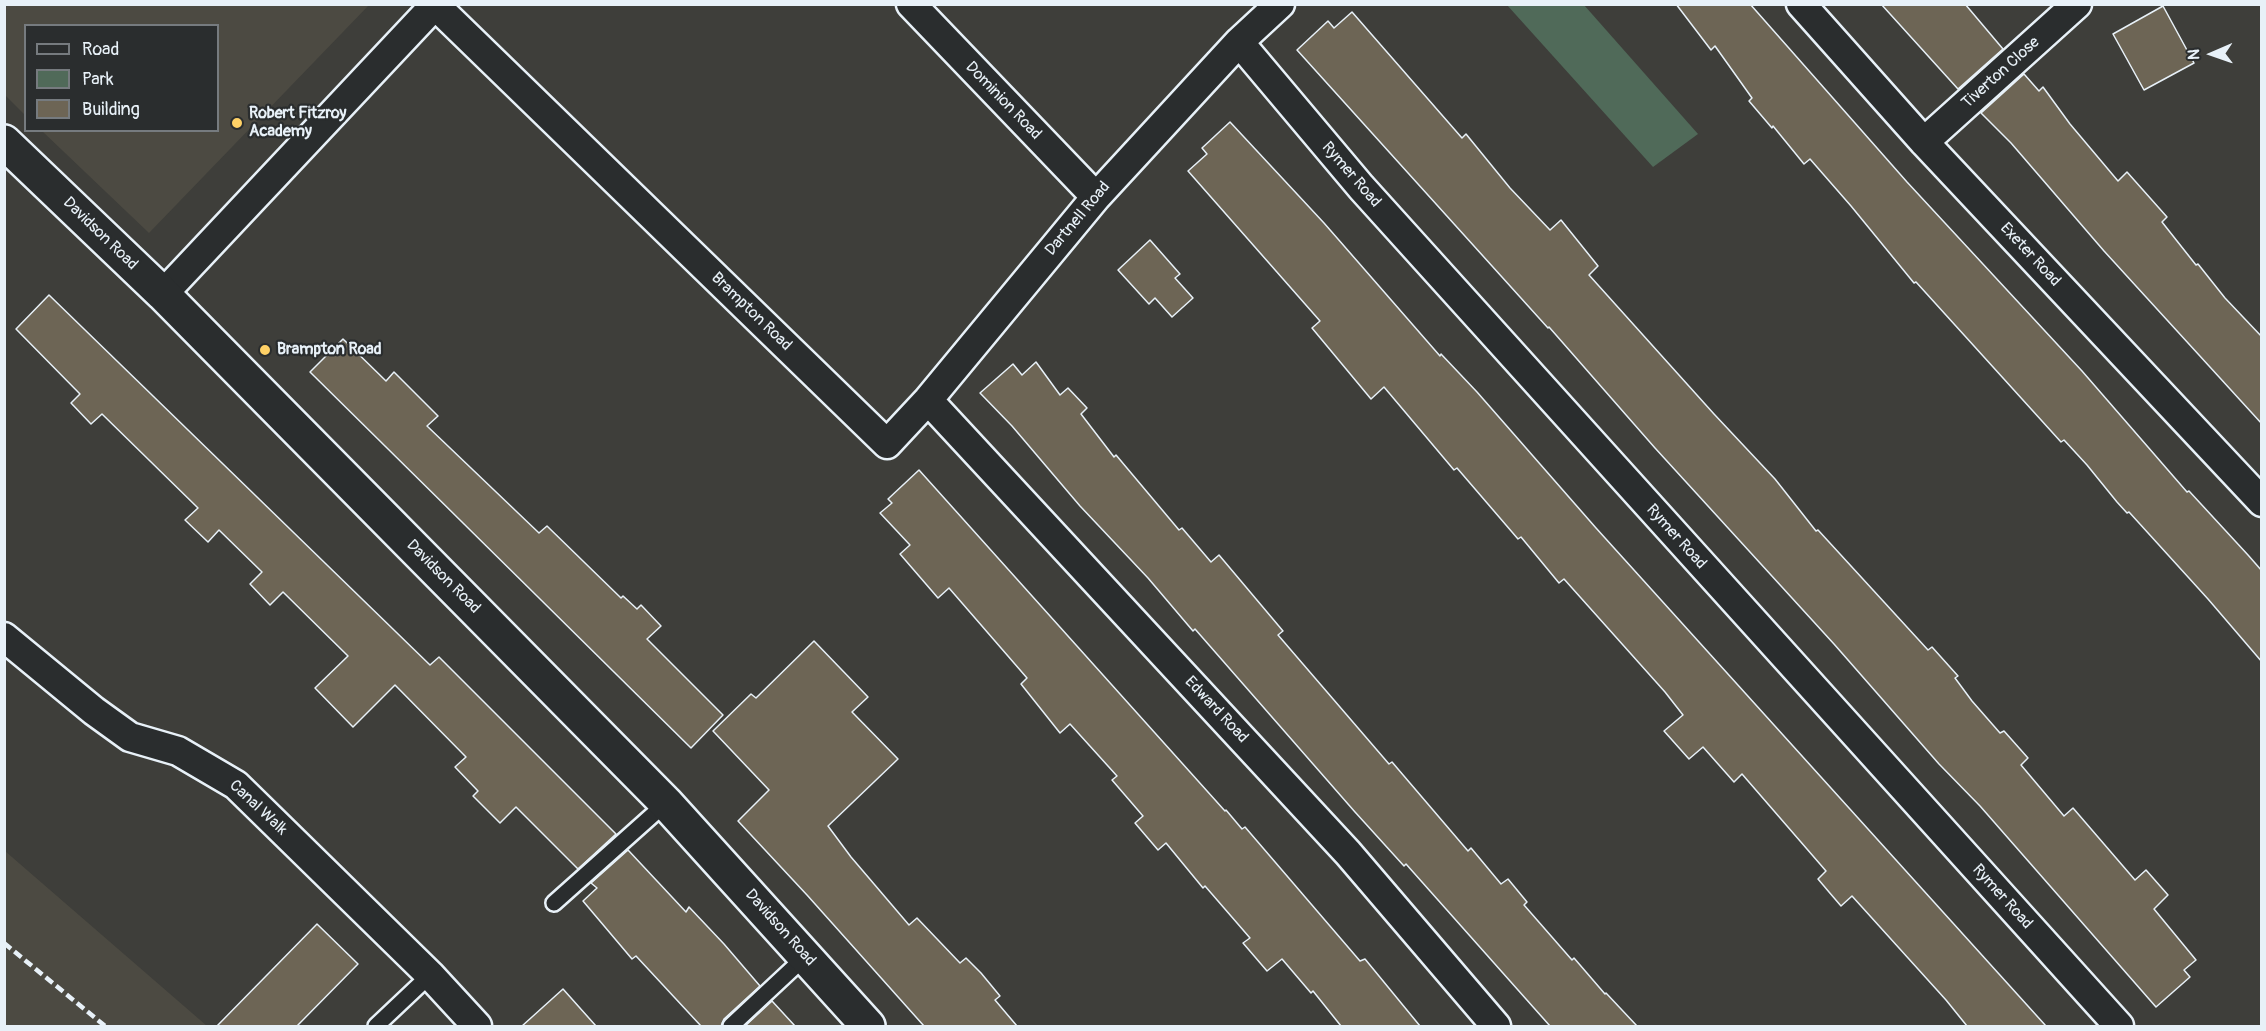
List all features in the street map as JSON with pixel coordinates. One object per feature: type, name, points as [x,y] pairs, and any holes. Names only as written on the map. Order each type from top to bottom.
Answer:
[{"type":"street","name":"Dominion Road","points":[[910,4],[1096,197]]},
{"type":"street","name":"Dartnell Road","points":[[887,444],[928,400],[1096,197],[1239,42],[1280,4]]},
{"type":"street","name":"Exeter Road","points":[[1801,4],[1924,142],[2262,502]]},
{"type":"street","name":"Tiverton Close","points":[[1924,142],[2077,4]]},
{"type":"street","name":"Brampton Road","points":[[163,294],[435,5],[887,444]]},
{"type":"street","name":"Rymer Road","points":[[1239,42],[1361,187],[2119,1026]]},
{"type":"street","name":"Davidson Road","points":[[4,142],[163,294],[666,803],[868,1026]]},
{"type":"street","name":"Edward Road","points":[[928,400],[1348,853],[1496,1026]]},
{"type":"street","name":"Canal Walk","points":[[4,637],[94,711],[130,737],[178,751],[236,785],[430,975],[477,1026]]},
{"type":"lane","points":[[554,903],[666,803]]},
{"type":"lane","points":[[731,1026],[806,956]]},
{"type":"lane","points":[[376,1026],[430,975]]},
{"type":"shaded area","name":"Robert Fitzroy Academy","points":[[5,4],[369,5],[149,233],[43,132],[219,132],[219,24],[24,24],[24,114],[5,95]]},
{"type":"shaded area","points":[[5,851],[207,1026],[5,1026]]},
{"type":"green space","points":[[1507,5],[1584,5],[1698,134],[1653,167]]},
{"type":"building","points":[[1676,4],[1750,4],[1907,182],[2082,371],[2187,492],[2189,491],[2248,555],[2262,571],[2262,662],[2208,599],[2129,512],[2127,513],[2117,502],[2087,465],[2064,440],[2061,442],[1916,282],[1914,283],[1810,159],[1804,164],[1749,101],[1752,98],[1715,46],[1711,50]]},
{"type":"building","points":[[1881,4],[1965,4],[2003,49],[1958,89]]},
{"type":"building","points":[[2163,6],[2194,63],[2144,90],[2113,34]]},
{"type":"building","points":[[1352,12],[1462,138],[1466,134],[1510,188],[1550,230],[1561,220],[1598,266],[1589,275],[1775,479],[1816,531],[1818,530],[1928,650],[1932,647],[1958,676],[1955,678],[1972,701],[2000,733],[2004,731],[2028,758],[2021,765],[2064,816],[2073,808],[2135,880],[2146,870],[2168,895],[2154,909],[2196,960],[2184,970],[2190,977],[2156,1007],[1980,806],[1939,764],[1549,327],[1297,50],[1328,21],[1334,28]]},
{"type":"building","points":[[2024,74],[2039,91],[2043,87],[2070,124],[2118,181],[2127,172],[2167,217],[2162,222],[2196,265],[2198,264],[2225,298],[2262,337],[2262,424],[2104,251],[2011,143],[1981,113]]},
{"type":"building","points":[[1230,122],[1324,223],[1440,356],[1441,354],[1477,392],[1596,528],[2046,1026],[1967,1026],[1852,896],[1841,906],[1818,879],[1826,871],[1742,774],[1734,782],[1703,747],[1689,759],[1664,731],[1683,715],[1665,692],[1564,579],[1559,583],[1521,537],[1518,539],[1457,468],[1454,470],[1384,387],[1371,399],[1312,328],[1320,321],[1188,171],[1207,154],[1202,148]]},
{"type":"building","points":[[1150,240],[1180,274],[1175,278],[1193,298],[1172,317],[1155,298],[1149,304],[1118,270]]},
{"type":"building","points":[[49,295],[430,665],[439,657],[616,834],[578,869],[516,807],[500,823],[473,796],[478,791],[455,767],[466,757],[395,685],[353,727],[315,688],[348,656],[283,592],[270,605],[250,584],[262,572],[219,530],[208,542],[185,520],[198,508],[102,414],[91,424],[71,403],[80,394],[16,329]]},
{"type":"building","points":[[343,339],[386,381],[394,372],[438,416],[427,426],[539,533],[547,526],[621,598],[623,596],[637,609],[641,605],[661,626],[647,639],[723,715],[691,748],[310,372]]},
{"type":"building","points":[[1036,362],[1060,395],[1068,388],[1087,408],[1081,414],[1114,457],[1116,455],[1179,530],[1182,528],[1211,562],[1219,555],[1283,631],[1278,635],[1389,764],[1392,762],[1468,851],[1471,848],[1501,884],[1508,879],[1527,902],[1524,905],[1572,960],[1574,958],[1637,1026],[1550,1026],[1406,864],[1404,866],[1355,812],[1195,629],[1193,631],[1148,578],[1080,506],[1012,426],[980,393],[1013,364],[1022,375]]},
{"type":"building","points":[[919,470],[1225,811],[1242,829],[1245,827],[1360,961],[1365,959],[1420,1026],[1341,1026],[1313,991],[1311,993],[1282,959],[1267,971],[1243,943],[1250,938],[1205,886],[1203,888],[1166,843],[1158,850],[1135,823],[1143,816],[1112,780],[1117,776],[1070,724],[1060,733],[1021,684],[1027,678],[949,588],[938,598],[900,554],[910,545],[880,513],[892,503],[888,499]]},
{"type":"building","points":[[814,641],[868,697],[852,712],[898,759],[828,826],[851,857],[909,925],[917,918],[960,963],[966,958],[981,973],[1000,996],[995,1000],[1017,1026],[924,1026],[738,821],[769,790],[713,731],[751,694],[756,698]]},
{"type":"building","points":[[628,850],[686,912],[689,907],[760,986],[724,1019],[721,1026],[701,1026],[636,956],[632,959],[583,901],[597,888],[591,883]]},
{"type":"building","points":[[317,924],[358,964],[297,1026],[217,1026]]},
{"type":"building","points":[[563,989],[596,1026],[522,1026]]},
{"type":"building","points":[[772,1001],[795,1026],[745,1026]]},
{"type":"railway","points":[[4,943],[105,1026]]},
{"type":"place","name":"Robert Fitzroy Academy","points":[[237,123]]},
{"type":"place","name":"Brampton Road","points":[[265,350]]}]
